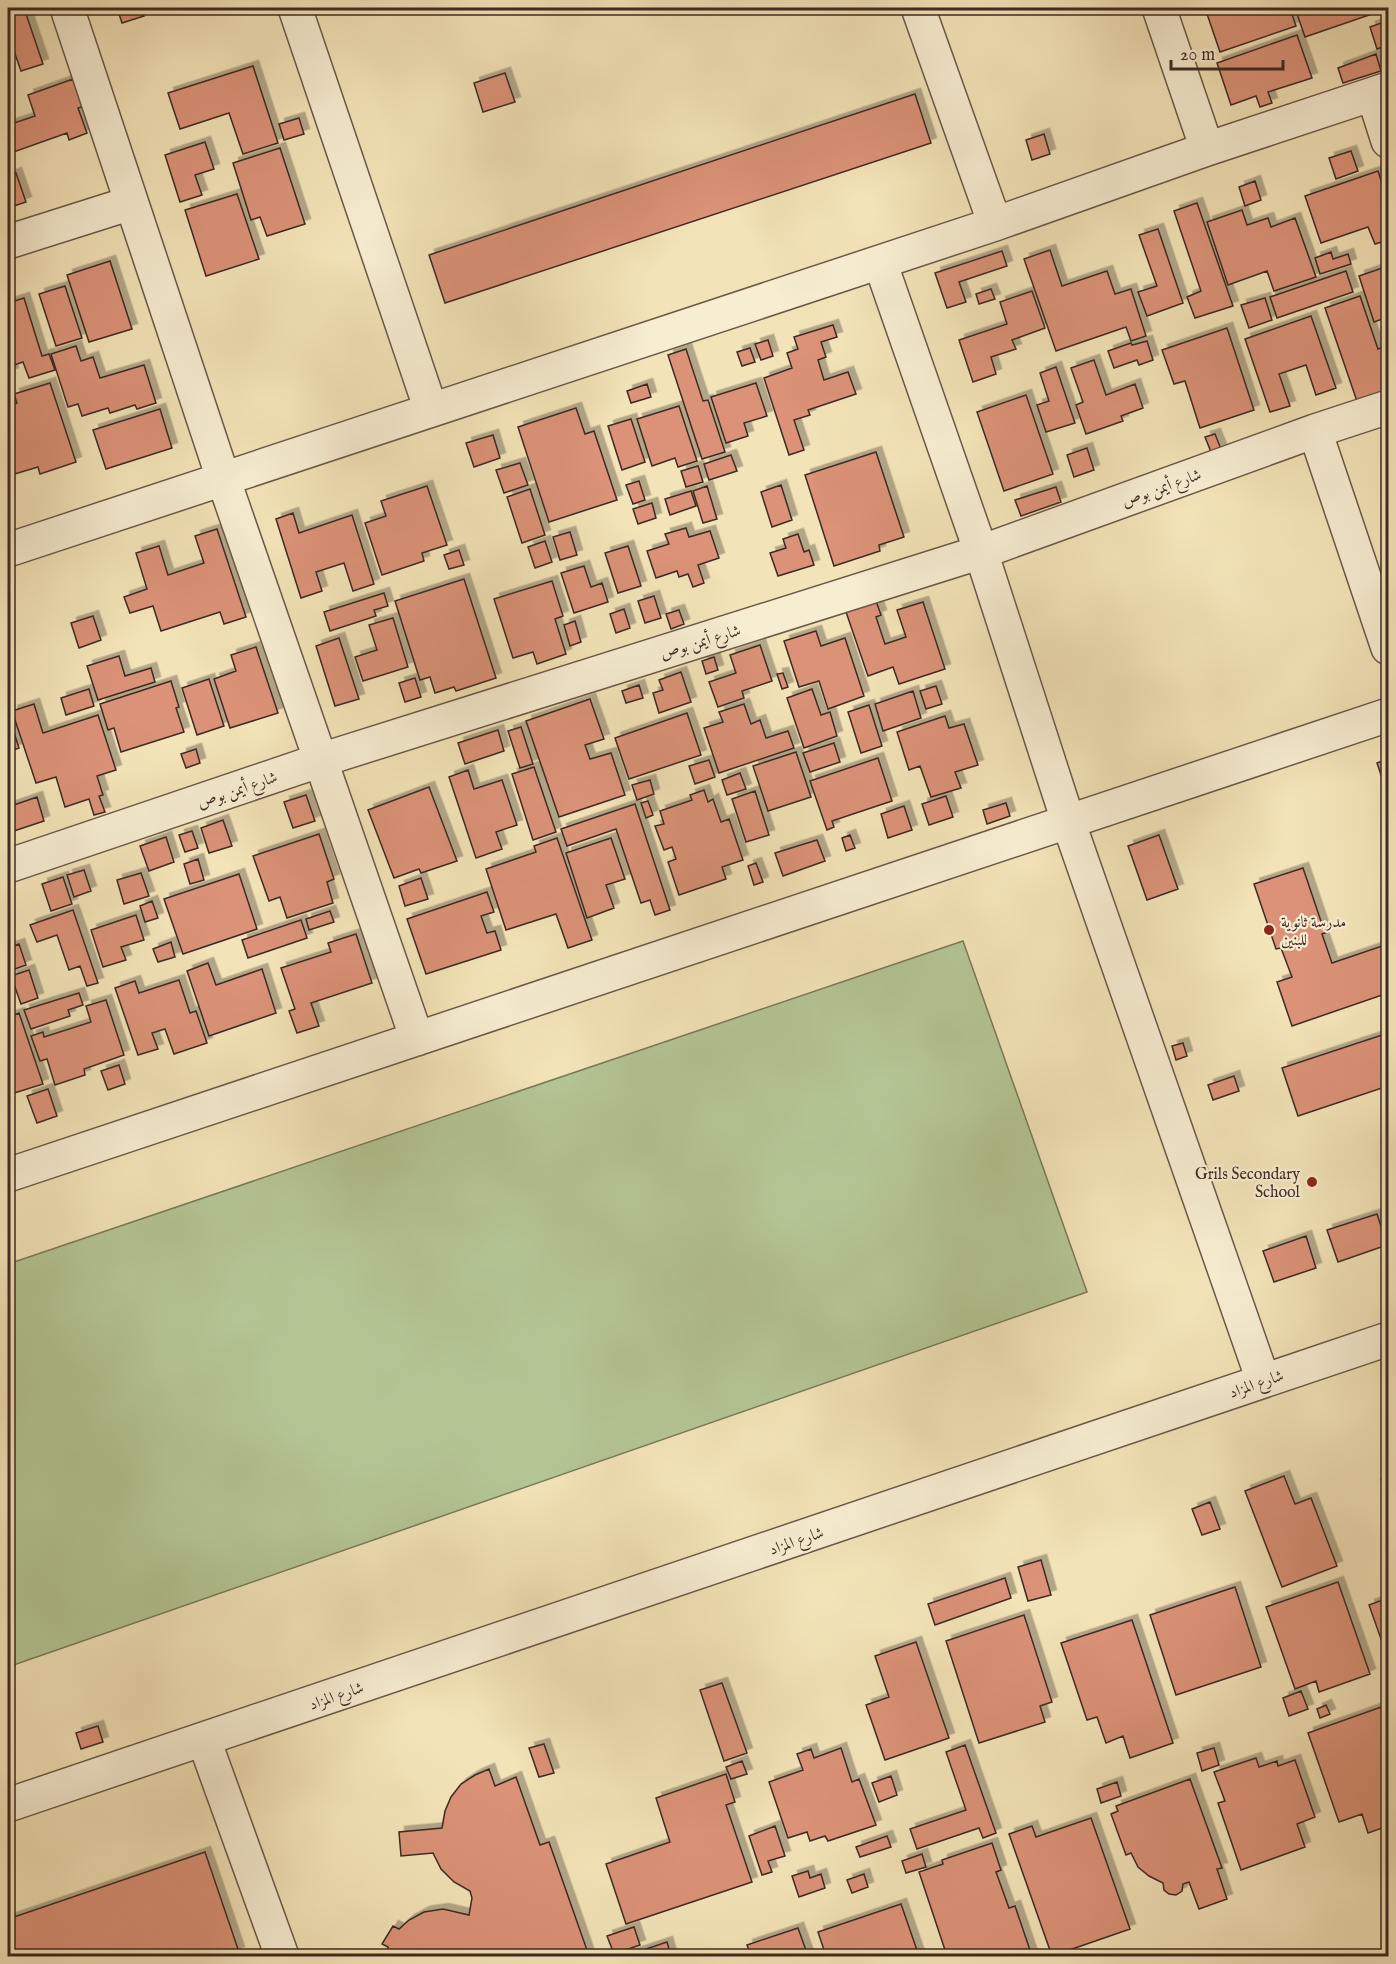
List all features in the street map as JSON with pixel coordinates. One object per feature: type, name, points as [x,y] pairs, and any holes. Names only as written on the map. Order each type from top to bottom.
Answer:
[{"type":"street","points":[[67,8],[223,478],[417,1039]]},
{"type":"street","points":[[295,8],[431,410]]},
{"type":"street","points":[[918,8],[995,224]]},
{"type":"street","points":[[1159,8],[1207,149]]},
{"type":"street","points":[[8,550],[995,224],[1207,149],[1381,92],[1389,141]]},
{"type":"street","points":[[8,242],[131,203]]},
{"type":"street","points":[[880,262],[981,552],[1068,821],[1263,1380]]},
{"type":"street","name":"شارع أيمن بوص","points":[[8,866],[321,760],[981,552],[1316,431],[1389,407]]},
{"type":"street","points":[[1316,431],[1389,648]]},
{"type":"street","points":[[8,1175],[1389,715]]},
{"type":"street","name":"شارع المزاد","points":[[8,1805],[1389,1339]]},
{"type":"street","points":[[204,1740],[282,1956]]},
{"type":"green space","points":[[963,941],[1087,1292],[8,1667],[8,1264]]},
{"type":"building","points":[[8,8],[24,8],[43,64],[21,71],[13,48],[8,50]]},
{"type":"building","points":[[117,8],[141,8],[144,16],[122,23]]},
{"type":"building","points":[[1205,8],[1290,8],[1296,26],[1220,52]]},
{"type":"building","points":[[1295,8],[1370,8],[1372,14],[1305,37]]},
{"type":"building","points":[[1387,21],[1388,45],[1377,49],[1370,27]]},
{"type":"building","points":[[1297,35],[1312,78],[1268,92],[1272,103],[1260,107],[1256,96],[1231,105],[1217,63]]},
{"type":"building","points":[[1376,54],[1381,71],[1343,83],[1338,68]]},
{"type":"building","points":[[253,66],[278,143],[243,154],[229,113],[180,129],[168,93]]},
{"type":"building","points":[[505,73],[515,102],[483,112],[474,83]]},
{"type":"building","points":[[73,79],[82,107],[78,108],[87,133],[69,140],[67,133],[8,154],[8,125],[35,116],[28,95]]},
{"type":"building","points":[[915,94],[931,143],[445,303],[429,255]]},
{"type":"building","points":[[299,118],[304,134],[284,140],[279,124]]},
{"type":"building","points":[[1044,134],[1050,154],[1032,160],[1026,140]]},
{"type":"building","points":[[205,142],[214,169],[195,175],[202,195],[180,202],[165,155]]},
{"type":"building","points":[[280,148],[305,224],[267,236],[260,217],[251,220],[233,163]]},
{"type":"building","points":[[1351,151],[1358,171],[1336,179],[1329,158]]},
{"type":"building","points":[[1378,171],[1388,202],[1388,240],[1375,244],[1368,227],[1321,243],[1305,196]]},
{"type":"building","points":[[16,173],[26,202],[8,208],[8,176]]},
{"type":"building","points":[[1255,181],[1261,200],[1245,206],[1239,187]]},
{"type":"building","points":[[237,194],[259,259],[206,276],[185,210]]},
{"type":"building","points":[[1197,203],[1233,306],[1195,318],[1187,297],[1201,291],[1174,211]]},
{"type":"building","points":[[1242,210],[1247,225],[1268,218],[1271,227],[1295,218],[1316,277],[1274,291],[1267,271],[1228,285],[1207,222]]},
{"type":"building","points":[[1158,229],[1183,303],[1147,316],[1138,292],[1157,286],[1139,235]]},
{"type":"building","points":[[1050,250],[1062,286],[1107,271],[1115,294],[1131,289],[1146,336],[1131,341],[1126,327],[1056,351],[1024,259]]},
{"type":"building","points":[[1002,251],[1007,266],[959,282],[966,302],[947,308],[935,273]]},
{"type":"building","points":[[1331,252],[1333,259],[1348,254],[1351,264],[1320,274],[1315,258]]},
{"type":"building","points":[[110,261],[132,329],[89,342],[67,275]]},
{"type":"building","points":[[1388,266],[1388,317],[1374,322],[1359,276]]},
{"type":"building","points":[[1346,271],[1353,292],[1277,318],[1270,297]]},
{"type":"building","points":[[65,286],[82,338],[56,346],[39,294]]},
{"type":"building","points":[[991,289],[995,299],[979,304],[976,294]]},
{"type":"building","points":[[1032,291],[1045,328],[1012,340],[1016,349],[991,357],[996,374],[973,382],[959,340],[1007,324],[1000,302]]},
{"type":"building","points":[[1360,296],[1378,349],[1388,345],[1388,398],[1359,407],[1325,308]]},
{"type":"building","points":[[24,298],[42,356],[49,354],[55,370],[29,378],[23,362],[11,366],[13,373],[8,375],[8,303]]},
{"type":"building","points":[[1265,298],[1272,320],[1249,328],[1241,305]]},
{"type":"building","points":[[1311,316],[1336,388],[1316,395],[1306,365],[1279,374],[1290,406],[1270,412],[1245,339]]},
{"type":"building","points":[[833,325],[837,337],[821,342],[826,357],[818,360],[824,380],[848,372],[856,394],[808,410],[810,415],[794,420],[804,450],[789,455],[764,378],[792,368],[787,353],[798,349],[794,337]]},
{"type":"building","points":[[1227,328],[1254,410],[1200,428],[1185,381],[1174,384],[1162,350]]},
{"type":"building","points":[[768,340],[773,356],[761,360],[755,344]]},
{"type":"building","points":[[1147,341],[1153,360],[1139,365],[1137,360],[1114,368],[1108,351],[1131,343],[1132,345]]},
{"type":"building","points":[[76,346],[81,361],[93,357],[100,378],[144,365],[156,403],[137,409],[135,405],[110,413],[108,408],[82,416],[78,404],[68,407],[51,354]]},
{"type":"building","points":[[750,348],[755,362],[742,366],[737,352]]},
{"type":"building","points":[[686,349],[703,401],[708,400],[725,452],[702,459],[668,355]]},
{"type":"building","points":[[1094,360],[1106,395],[1135,384],[1143,408],[1121,416],[1123,421],[1086,434],[1076,405],[1083,402],[1071,368]]},
{"type":"building","points":[[1056,367],[1075,423],[1046,432],[1037,405],[1049,401],[1040,373]]},
{"type":"building","points":[[50,383],[76,462],[40,474],[38,467],[8,476],[8,406],[17,403],[14,394]]},
{"type":"building","points":[[756,383],[767,416],[744,423],[748,436],[726,443],[711,397]]},
{"type":"building","points":[[647,384],[651,397],[631,403],[627,391]]},
{"type":"building","points":[[1026,395],[1053,474],[1004,491],[977,412]]},
{"type":"building","points":[[679,406],[697,461],[678,467],[675,458],[652,466],[637,419]]},
{"type":"building","points":[[576,408],[585,434],[594,431],[617,500],[549,522],[518,427]]},
{"type":"building","points":[[160,409],[172,448],[106,469],[93,430]]},
{"type":"building","points":[[631,419],[645,462],[622,470],[608,426]]},
{"type":"building","points":[[1215,434],[1221,449],[1211,452],[1205,437]]},
{"type":"building","points":[[493,435],[500,458],[474,467],[466,443]]},
{"type":"building","points":[[1087,448],[1094,470],[1074,477],[1067,455]]},
{"type":"building","points":[[876,452],[904,537],[879,545],[880,551],[834,566],[805,475]]},
{"type":"building","points":[[731,455],[737,471],[709,480],[704,464]]},
{"type":"building","points":[[520,463],[528,485],[504,493],[496,470]]},
{"type":"building","points":[[698,466],[703,482],[686,487],[681,471]]},
{"type":"building","points":[[639,481],[645,500],[633,504],[626,485]]},
{"type":"building","points":[[781,485],[792,520],[772,527],[761,492]]},
{"type":"building","points":[[427,486],[447,545],[422,553],[424,561],[382,575],[365,523],[386,516],[381,501]]},
{"type":"building","points":[[707,486],[717,519],[703,523],[693,491]]},
{"type":"building","points":[[1056,487],[1061,502],[1021,516],[1015,500]]},
{"type":"building","points":[[530,489],[545,535],[522,543],[507,497]]},
{"type":"building","points":[[691,491],[696,506],[670,515],[665,499]]},
{"type":"building","points":[[652,503],[656,518],[638,524],[633,509]]},
{"type":"building","points":[[293,513],[299,533],[352,515],[374,584],[353,591],[344,563],[316,572],[322,591],[301,598],[276,519]]},
{"type":"building","points":[[686,528],[689,537],[710,531],[719,558],[698,565],[704,583],[693,587],[688,574],[679,577],[677,571],[656,578],[647,551],[669,544],[665,534]]},
{"type":"building","points":[[217,529],[246,617],[224,624],[220,612],[161,631],[153,606],[130,613],[124,597],[147,589],[136,553],[159,546],[168,575],[204,563],[195,536]]},
{"type":"building","points":[[570,532],[577,555],[560,560],[553,537]]},
{"type":"building","points":[[798,534],[804,552],[809,550],[814,565],[778,576],[770,553],[786,548],[783,539]]},
{"type":"building","points":[[545,541],[552,562],[535,568],[528,547]]},
{"type":"building","points":[[628,546],[641,586],[618,593],[605,553]]},
{"type":"building","points":[[459,550],[464,565],[449,569],[444,555]]},
{"type":"building","points":[[584,566],[591,587],[602,583],[608,602],[574,613],[561,573]]},
{"type":"building","points":[[464,579],[496,678],[456,691],[454,687],[435,693],[430,677],[420,680],[395,601]]},
{"type":"building","points":[[552,581],[563,616],[555,619],[566,654],[537,664],[533,652],[513,658],[494,599]]},
{"type":"building","points":[[384,593],[388,606],[374,610],[376,616],[330,631],[324,612]]},
{"type":"building","points":[[654,596],[661,618],[645,623],[638,601]]},
{"type":"building","points":[[876,601],[881,615],[876,617],[885,644],[906,637],[897,610],[923,602],[945,669],[899,684],[893,667],[868,676],[846,612]]},
{"type":"building","points":[[624,609],[630,628],[616,633],[610,614]]},
{"type":"building","points":[[679,610],[684,624],[671,629],[666,614]]},
{"type":"building","points":[[93,616],[101,640],[79,648],[71,623]]},
{"type":"building","points":[[393,618],[408,667],[363,681],[355,657],[377,650],[369,625]]},
{"type":"building","points":[[575,621],[581,642],[570,646],[564,625]]},
{"type":"building","points":[[816,631],[821,646],[845,638],[864,696],[828,709],[819,681],[799,687],[784,641]]},
{"type":"building","points":[[339,638],[359,699],[335,706],[316,646]]},
{"type":"building","points":[[760,645],[772,681],[742,691],[744,698],[718,707],[709,682],[736,673],[730,655]]},
{"type":"building","points":[[256,647],[278,713],[230,728],[214,679],[236,671],[231,655]]},
{"type":"building","points":[[119,656],[125,676],[151,668],[155,682],[98,700],[87,666]]},
{"type":"building","points":[[714,657],[718,670],[706,674],[702,661]]},
{"type":"building","points":[[681,672],[691,702],[659,713],[653,693],[663,690],[659,680]]},
{"type":"building","points":[[783,673],[788,687],[782,689],[777,674]]},
{"type":"building","points":[[415,678],[421,697],[405,702],[399,683]]},
{"type":"building","points":[[209,679],[224,726],[197,735],[182,688]]},
{"type":"building","points":[[171,681],[179,707],[176,708],[184,732],[121,752],[114,728],[108,730],[100,704]]},
{"type":"building","points":[[639,685],[643,698],[626,703],[622,691]]},
{"type":"building","points":[[936,686],[942,704],[926,709],[920,691]]},
{"type":"building","points":[[89,689],[94,706],[66,715],[61,698]]},
{"type":"building","points":[[812,689],[821,715],[830,712],[837,736],[804,748],[787,698]]},
{"type":"building","points":[[913,691],[921,718],[883,731],[875,704]]},
{"type":"building","points":[[590,699],[604,739],[585,745],[590,759],[611,753],[625,795],[559,817],[526,721]]},
{"type":"building","points":[[34,704],[43,733],[98,715],[116,770],[97,776],[103,795],[99,796],[105,812],[94,815],[89,799],[65,807],[56,777],[36,783],[12,711]]},
{"type":"building","points":[[744,704],[751,724],[760,720],[766,738],[788,731],[794,748],[719,773],[704,728],[723,722],[719,712]]},
{"type":"building","points":[[869,705],[882,746],[861,753],[848,712]]},
{"type":"building","points":[[687,713],[701,755],[629,779],[615,738]]},
{"type":"building","points":[[945,716],[949,728],[964,724],[978,765],[955,772],[961,788],[931,797],[920,766],[909,770],[897,732]]},
{"type":"building","points":[[12,726],[19,748],[8,752],[8,728]]},
{"type":"building","points":[[521,727],[533,764],[520,768],[508,731]]},
{"type":"building","points":[[498,730],[504,751],[465,764],[458,743]]},
{"type":"building","points":[[834,743],[840,762],[810,772],[803,753]]},
{"type":"building","points":[[196,749],[200,763],[186,768],[181,754]]},
{"type":"building","points":[[796,752],[811,797],[768,811],[753,766]]},
{"type":"building","points":[[878,758],[892,801],[832,821],[834,827],[827,830],[810,781]]},
{"type":"building","points":[[1388,759],[1388,789],[1386,790],[1377,763]]},
{"type":"building","points":[[709,760],[715,777],[695,784],[689,766]]},
{"type":"building","points":[[534,767],[556,832],[533,840],[512,774]]},
{"type":"building","points":[[468,770],[474,789],[502,780],[517,825],[496,832],[502,849],[476,858],[449,777]]},
{"type":"building","points":[[740,773],[746,789],[727,795],[722,780]]},
{"type":"building","points":[[650,780],[654,794],[637,800],[632,785]]},
{"type":"building","points":[[429,787],[457,861],[421,873],[419,869],[394,878],[368,810]]},
{"type":"building","points":[[704,790],[708,802],[713,799],[721,822],[729,819],[743,860],[722,867],[726,879],[679,895],[668,862],[676,859],[672,847],[664,850],[655,826],[664,824],[660,811],[692,800],[690,795]]},
{"type":"building","points":[[755,791],[769,835],[746,842],[732,799]]},
{"type":"building","points":[[306,795],[315,821],[293,828],[284,802]]},
{"type":"building","points":[[946,796],[953,817],[929,825],[922,804]]},
{"type":"building","points":[[37,797],[44,821],[8,833],[8,807]]},
{"type":"building","points":[[648,801],[653,815],[646,818],[641,803]]},
{"type":"building","points":[[1006,803],[1010,816],[987,824],[983,810]]},
{"type":"building","points":[[635,804],[670,910],[655,915],[650,900],[641,903],[616,829],[567,846],[561,829]]},
{"type":"building","points":[[904,806],[912,830],[888,838],[881,814]]},
{"type":"building","points":[[223,820],[232,846],[209,853],[201,828]]},
{"type":"building","points":[[192,831],[198,848],[185,852],[179,835]]},
{"type":"building","points":[[319,834],[334,879],[327,882],[333,903],[287,918],[280,897],[269,901],[253,856]]},
{"type":"building","points":[[850,835],[855,848],[846,851],[842,838]]},
{"type":"building","points":[[1159,835],[1178,889],[1147,900],[1128,846]]},
{"type":"building","points":[[166,837],[174,862],[149,871],[140,846]]},
{"type":"building","points":[[557,838],[592,940],[568,948],[556,914],[506,930],[486,869],[536,852],[534,846]]},
{"type":"building","points":[[611,838],[625,879],[606,885],[614,908],[587,918],[566,853]]},
{"type":"building","points":[[817,840],[825,861],[783,876],[775,853]]},
{"type":"building","points":[[198,859],[204,880],[190,884],[184,864]]},
{"type":"building","points":[[756,863],[763,882],[754,885],[748,866]]},
{"type":"building","points":[[1303,868],[1325,933],[1322,934],[1332,963],[1388,944],[1388,993],[1292,1026],[1277,982],[1292,977],[1281,948],[1276,949],[1254,884]]},
{"type":"building","points":[[84,870],[91,891],[74,897],[67,875]]},
{"type":"building","points":[[141,873],[149,896],[124,904],[117,880]]},
{"type":"building","points":[[239,874],[257,929],[183,954],[164,899]]},
{"type":"building","points":[[63,877],[72,904],[51,911],[42,884]]},
{"type":"building","points":[[421,878],[428,899],[405,906],[399,886]]},
{"type":"building","points":[[487,892],[494,912],[481,916],[487,933],[495,931],[501,950],[426,974],[407,919]]},
{"type":"building","points":[[152,901],[158,918],[145,922],[140,906]]},
{"type":"building","points":[[73,910],[98,983],[87,986],[80,966],[69,970],[57,935],[37,942],[30,925]]},
{"type":"building","points":[[330,911],[334,922],[309,930],[306,919]]},
{"type":"building","points":[[136,915],[144,940],[121,947],[126,960],[103,967],[91,930]]},
{"type":"building","points":[[301,920],[307,938],[248,958],[242,940]]},
{"type":"building","points":[[356,934],[372,983],[311,1003],[319,1026],[297,1033],[289,1011],[295,1009],[281,968],[331,952],[328,943]]},
{"type":"building","points":[[171,942],[175,957],[158,962],[153,949]]},
{"type":"building","points":[[19,944],[26,965],[12,970],[8,948]]},
{"type":"building","points":[[208,963],[216,985],[262,969],[276,1013],[209,1036],[187,971]]},
{"type":"building","points":[[29,970],[38,998],[21,1004],[11,976]]},
{"type":"building","points":[[179,980],[190,1013],[196,1011],[207,1043],[174,1054],[165,1029],[152,1033],[158,1049],[138,1055],[115,988],[135,981],[139,993]]},
{"type":"building","points":[[79,993],[83,1005],[68,1010],[70,1016],[31,1029],[24,1010]]},
{"type":"building","points":[[106,1000],[124,1055],[84,1069],[85,1075],[55,1085],[47,1059],[40,1061],[31,1036],[43,1032],[44,1037],[91,1022],[86,1006]]},
{"type":"building","points":[[19,1013],[43,1084],[8,1095],[8,1017]]},
{"type":"building","points":[[1388,1033],[1388,1086],[1298,1116],[1282,1068]]},
{"type":"building","points":[[1183,1043],[1187,1056],[1176,1060],[1172,1046]]},
{"type":"building","points":[[119,1065],[125,1084],[108,1090],[101,1071]]},
{"type":"building","points":[[1234,1076],[1239,1091],[1213,1100],[1208,1085]]},
{"type":"building","points":[[48,1089],[57,1116],[37,1123],[27,1096]]},
{"type":"building","points":[[1377,1214],[1387,1245],[1338,1262],[1327,1230]]},
{"type":"building","points":[[1306,1236],[1316,1268],[1274,1282],[1263,1251]]},
{"type":"building","points":[[1284,1476],[1295,1504],[1311,1498],[1337,1566],[1282,1587],[1245,1491]]},
{"type":"building","points":[[1388,1477],[1388,1499],[1381,1479]]},
{"type":"building","points":[[1210,1502],[1220,1529],[1202,1535],[1192,1509]]},
{"type":"building","points":[[1041,1560],[1051,1595],[1028,1601],[1018,1567]]},
{"type":"building","points":[[1005,1578],[1011,1598],[935,1625],[928,1604]]},
{"type":"building","points":[[1338,1582],[1370,1674],[1319,1692],[1316,1681],[1295,1689],[1266,1607]]},
{"type":"building","points":[[1235,1587],[1261,1667],[1176,1695],[1150,1615]]},
{"type":"building","points":[[1388,1598],[1388,1655],[1387,1656],[1369,1605]]},
{"type":"building","points":[[1024,1615],[1052,1702],[1040,1706],[1045,1722],[979,1743],[946,1641]]},
{"type":"building","points":[[1132,1620],[1173,1743],[1130,1758],[1123,1736],[1106,1743],[1097,1717],[1087,1720],[1061,1643]]},
{"type":"building","points":[[916,1642],[949,1738],[885,1760],[866,1705],[889,1697],[875,1656]]},
{"type":"building","points":[[722,1683],[747,1753],[724,1761],[700,1690]]},
{"type":"building","points":[[1301,1691],[1308,1709],[1289,1716],[1283,1698]]},
{"type":"building","points":[[1326,1705],[1330,1714],[1320,1718],[1317,1709]]},
{"type":"building","points":[[1384,1706],[1388,1717],[1388,1826],[1368,1833],[1362,1814],[1339,1822],[1308,1733]]},
{"type":"building","points":[[98,1726],[103,1742],[81,1749],[76,1733]]},
{"type":"building","points":[[544,1744],[554,1773],[539,1777],[529,1748]]},
{"type":"building","points":[[965,1745],[996,1833],[983,1838],[979,1828],[917,1849],[910,1829],[966,1810],[946,1752]]},
{"type":"building","points":[[841,1748],[852,1782],[859,1779],[876,1825],[828,1841],[825,1836],[810,1841],[807,1832],[788,1838],[769,1782],[803,1770],[797,1754],[811,1749],[814,1758]]},
{"type":"building","points":[[1214,1748],[1219,1765],[1202,1771],[1197,1753]]},
{"type":"building","points":[[1256,1758],[1259,1767],[1277,1761],[1278,1766],[1295,1760],[1315,1817],[1297,1824],[1305,1847],[1241,1870],[1218,1803],[1225,1801],[1214,1772]]},
{"type":"building","points":[[742,1761],[747,1774],[731,1779],[726,1767]]},
{"type":"building","points":[[489,1769],[495,1786],[516,1777],[540,1845],[549,1842],[588,1953],[579,1956],[386,1956],[388,1947],[382,1944],[393,1926],[399,1929],[409,1920],[424,1912],[443,1909],[469,1915],[472,1898],[470,1891],[454,1882],[441,1869],[433,1853],[401,1856],[399,1832],[442,1828],[445,1811],[451,1797],[461,1784]]},
{"type":"building","points":[[726,1774],[735,1802],[726,1805],[752,1882],[626,1924],[606,1864],[670,1842],[656,1798]]},
{"type":"building","points":[[891,1776],[897,1795],[879,1802],[872,1783]]},
{"type":"building","points":[[1190,1779],[1222,1868],[1217,1869],[1227,1899],[1199,1909],[1189,1882],[1183,1884],[1182,1891],[1176,1895],[1169,1894],[1164,1890],[1163,1883],[1138,1867],[1131,1853],[1126,1855],[1111,1814],[1118,1811],[1116,1806]]},
{"type":"building","points":[[1117,1782],[1121,1796],[1101,1803],[1097,1789]]},
{"type":"building","points":[[1091,1818],[1130,1929],[1052,1956],[1009,1834],[1032,1826],[1036,1837]]},
{"type":"building","points":[[775,1826],[785,1856],[768,1861],[772,1872],[762,1875],[749,1836]]},
{"type":"building","points":[[887,1836],[891,1847],[860,1857],[856,1847]]},
{"type":"building","points":[[992,1843],[1001,1870],[996,1872],[1009,1908],[1015,1906],[1032,1956],[947,1956],[919,1872],[943,1864],[942,1860]]},
{"type":"building","points":[[205,1852],[239,1952],[227,1956],[8,1956],[8,1919]]},
{"type":"building","points":[[922,1854],[926,1867],[906,1873],[902,1861]]},
{"type":"building","points":[[808,1871],[810,1878],[821,1874],[825,1888],[799,1897],[792,1876]]},
{"type":"building","points":[[864,1874],[868,1887],[852,1893],[847,1880]]},
{"type":"building","points":[[901,1904],[919,1956],[826,1956],[818,1932]]},
{"type":"building","points":[[634,1927],[640,1945],[614,1954],[607,1936]]},
{"type":"building","points":[[798,1928],[808,1956],[751,1956],[747,1945]]},
{"type":"building","points":[[667,1942],[671,1956],[628,1956],[628,1955]]},
{"type":"place","name":"مدرسة ثانوية للبنين","points":[[1269,930]]},
{"type":"place","name":"Grils Secondary School","points":[[1312,1182]]}]
